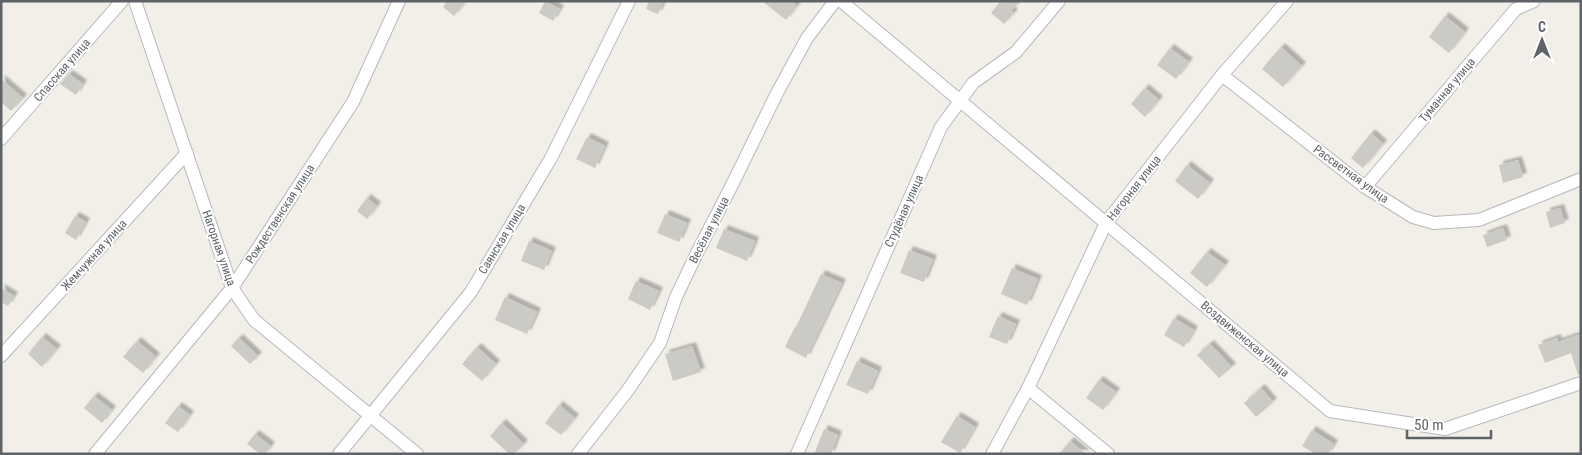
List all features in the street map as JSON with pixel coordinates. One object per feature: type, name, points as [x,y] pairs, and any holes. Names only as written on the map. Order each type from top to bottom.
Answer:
[{"type":"street","name":"Спасская улица","points":[[1,139],[122,1]]},
{"type":"street","name":"Нагорная улица","points":[[135,1],[232,288],[254,320],[417,454]]},
{"type":"street","name":"Рождественская улица","points":[[94,454],[232,288],[353,102],[399,1]]},
{"type":"street","name":"Саянская улица","points":[[340,454],[471,292],[551,158],[629,1]]},
{"type":"street","name":"Весёлая улица","points":[[578,454],[628,390],[660,343],[676,297],[777,93],[807,38],[835,1]]},
{"type":"street","name":"Воздвиженская улица","points":[[841,1],[1330,411],[1445,429],[1581,383]]},
{"type":"street","name":"Студёная улица","points":[[798,454],[941,127],[973,83],[1016,52],[1059,1]]},
{"type":"street","name":"Нагорная улица","points":[[992,454],[1028,388],[1106,223],[1222,76],[1288,1]]},
{"type":"street","name":"Туманная улица","points":[[1365,187],[1516,9],[1534,1]]},
{"type":"street","name":"Рассветная улица","points":[[1222,76],[1365,187],[1414,217],[1434,223],[1479,220],[1581,179]]},
{"type":"street","name":"Жемчужная улица","points":[[1,356],[187,153]]},
{"type":"street","points":[[1028,388],[1108,454]]},
{"type":"building","points":[[447,1],[466,1],[454,16],[443,7]]},
{"type":"building","points":[[545,1],[560,9],[553,21],[539,13]]},
{"type":"building","points":[[649,1],[664,1],[658,14],[646,9]]},
{"type":"building","points":[[762,1],[791,1],[797,6],[786,20]]},
{"type":"building","points":[[1001,1],[1020,1],[1011,11],[1014,13],[1004,24],[991,13]]},
{"type":"building","points":[[1445,16],[1465,32],[1449,53],[1429,37]]},
{"type":"building","points":[[1281,47],[1302,66],[1283,87],[1262,69]]},
{"type":"building","points":[[1170,48],[1189,62],[1176,79],[1157,65]]},
{"type":"building","points":[[69,74],[83,84],[76,95],[60,84]]},
{"type":"building","points":[[1,79],[23,98],[11,111],[1,102]]},
{"type":"building","points":[[1145,88],[1159,100],[1145,117],[1131,104]]},
{"type":"building","points":[[1371,133],[1383,144],[1363,168],[1351,158]]},
{"type":"building","points":[[587,137],[605,146],[595,168],[576,159]]},
{"type":"building","points":[[1518,160],[1523,177],[1503,183],[1499,165]]},
{"type":"building","points":[[1187,165],[1210,183],[1198,199],[1175,181]]},
{"type":"building","points":[[367,198],[377,206],[367,219],[357,211]]},
{"type":"building","points":[[1560,208],[1565,223],[1550,228],[1546,212]]},
{"type":"building","points":[[665,214],[687,223],[679,242],[657,233]]},
{"type":"building","points":[[75,216],[86,222],[76,240],[65,233]]},
{"type":"building","points":[[1503,228],[1507,240],[1487,247],[1483,235]]},
{"type":"building","points":[[724,229],[755,241],[747,261],[716,248]]},
{"type":"building","points":[[529,241],[552,251],[544,270],[521,261]]},
{"type":"building","points":[[909,250],[933,259],[924,282],[900,273]]},
{"type":"building","points":[[1207,252],[1225,265],[1207,287],[1190,273]]},
{"type":"building","points":[[1012,268],[1038,279],[1027,305],[1001,294]]},
{"type":"building","points":[[821,274],[842,283],[806,358],[785,347]]},
{"type":"building","points":[[636,281],[659,291],[650,310],[628,299]]},
{"type":"building","points":[[1,288],[14,296],[8,306],[1,302]]},
{"type":"building","points":[[505,297],[537,312],[527,334],[495,320]]},
{"type":"building","points":[[998,316],[1016,324],[1007,344],[989,337]]},
{"type":"building","points":[[1174,318],[1194,330],[1184,347],[1164,335]]},
{"type":"building","points":[[1581,334],[1581,375],[1578,375],[1571,353],[1545,363],[1538,345],[1557,338],[1558,342]]},
{"type":"building","points":[[42,337],[57,349],[42,367],[28,354]]},
{"type":"building","points":[[239,338],[258,356],[250,364],[231,346]]},
{"type":"building","points":[[137,341],[156,357],[143,373],[123,357]]},
{"type":"building","points":[[1210,344],[1232,367],[1219,378],[1197,355]]},
{"type":"building","points":[[692,346],[701,372],[673,381],[665,354]]},
{"type":"building","points":[[477,347],[496,364],[482,381],[462,364]]},
{"type":"building","points":[[857,361],[878,371],[868,394],[846,385]]},
{"type":"building","points":[[1099,380],[1116,392],[1103,410],[1086,398]]},
{"type":"building","points":[[1261,388],[1273,402],[1256,417],[1244,403]]},
{"type":"building","points":[[94,396],[112,410],[102,423],[84,408]]},
{"type":"building","points":[[559,405],[575,418],[561,435],[545,423]]},
{"type":"building","points":[[178,406],[190,415],[178,432],[165,423]]},
{"type":"building","points":[[957,416],[975,427],[960,453],[941,442]]},
{"type":"building","points":[[502,423],[524,444],[514,454],[509,454],[490,436]]},
{"type":"building","points":[[824,429],[838,435],[831,454],[815,452]]},
{"type":"building","points":[[1312,430],[1334,444],[1328,454],[1315,454],[1302,446]]},
{"type":"building","points":[[255,434],[271,446],[265,454],[260,454],[247,444]]},
{"type":"building","points":[[1070,441],[1086,454],[1059,454]]}]
